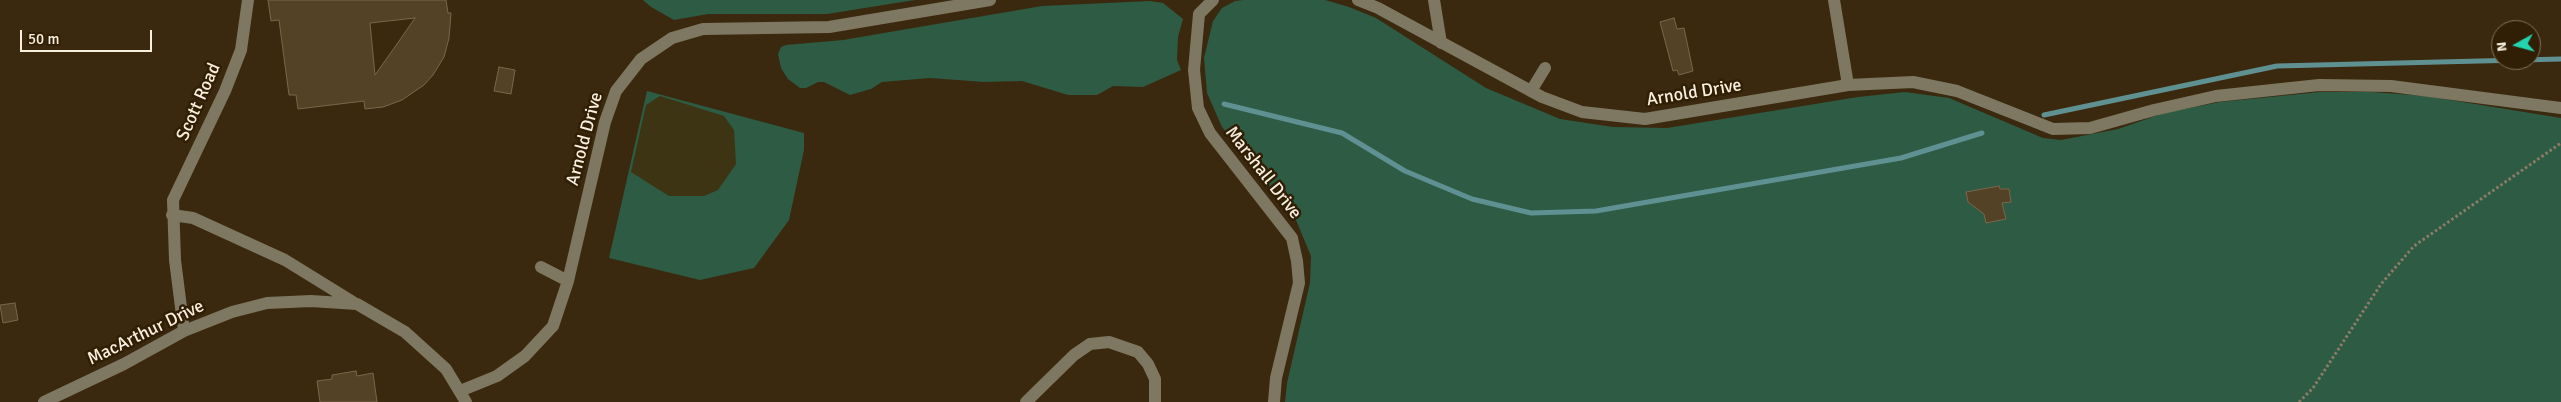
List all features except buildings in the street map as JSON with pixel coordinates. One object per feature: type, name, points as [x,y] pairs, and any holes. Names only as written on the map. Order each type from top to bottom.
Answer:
[{"type":"street","name":"Scott Road","points":[[184,331],[172,215],[173,200],[226,91],[241,50],[248,0]]},
{"type":"street","name":"Arnold Drive","points":[[463,397],[525,356],[553,326],[568,281],[604,122],[616,91],[642,59],[672,38],[703,29],[829,26],[990,0]]},
{"type":"street","name":"Marshall Drive","points":[[1213,0],[1200,14],[1194,70],[1198,108],[1210,134],[1292,238],[1297,261],[1299,283],[1276,378],[1274,402]]},
{"type":"street","name":"Arnold Drive","points":[[1358,0],[1378,8],[1531,91],[1582,112],[1645,119],[1848,85],[1913,82],[1958,91],[2053,129],[2090,128],[2154,110],[2216,96],[2319,85],[2391,86],[2561,108]]},
{"type":"street","points":[[1434,0],[1441,43]]},
{"type":"street","points":[[1834,0],[1848,85]]},
{"type":"street","points":[[1531,91],[1545,68]]},
{"type":"street","points":[[172,215],[194,218],[277,256],[357,304]]},
{"type":"street","points":[[541,267],[568,281]]},
{"type":"street","name":"MacArthur Drive","points":[[44,402],[124,364],[184,331],[232,312],[267,303],[311,301],[357,304],[405,332],[446,369],[463,397]]},
{"type":"street","points":[[1026,402],[1074,355],[1090,344],[1109,342],[1138,352],[1143,358],[1155,379],[1155,402]]},
{"type":"path","points":[[2300,402],[2314,388],[2382,284],[2414,246],[2561,143]]},
{"type":"green space","points":[[643,0],[915,0],[827,14],[708,14],[674,20],[651,7]]},
{"type":"green space","points":[[1325,0],[1349,7],[1376,18],[1486,88],[1560,119],[1613,127],[1667,128],[1858,97],[1905,92],[1949,98],[2043,138],[2061,140],[2118,129],[2164,113],[2220,102],[2320,92],[2372,92],[2426,96],[2561,118],[2561,402],[1285,402],[1287,383],[1310,283],[1311,256],[1296,220],[1222,127],[1207,93],[1204,58],[1213,21],[1222,8],[1235,1]]},
{"type":"green space","points":[[1150,1],[1163,3],[1183,19],[1178,37],[1177,60],[1181,70],[1143,87],[1113,86],[1097,95],[1068,95],[1022,81],[984,82],[930,78],[882,82],[871,89],[850,95],[824,82],[800,88],[788,79],[781,68],[778,54],[781,47],[786,45],[843,40],[1042,6]]},
{"type":"green space","points":[[647,91],[804,133],[804,150],[789,220],[754,268],[700,280],[609,258]]},
{"type":"sand","points":[[660,96],[724,116],[734,130],[736,164],[718,190],[704,196],[669,196],[631,172],[646,105]]},
{"type":"waterway","points":[[2044,115],[2277,66],[2561,59]]},
{"type":"waterway","points":[[1224,104],[1342,133],[1405,171],[1472,199],[1531,213],[1596,211],[1901,158],[1982,133]]}]
